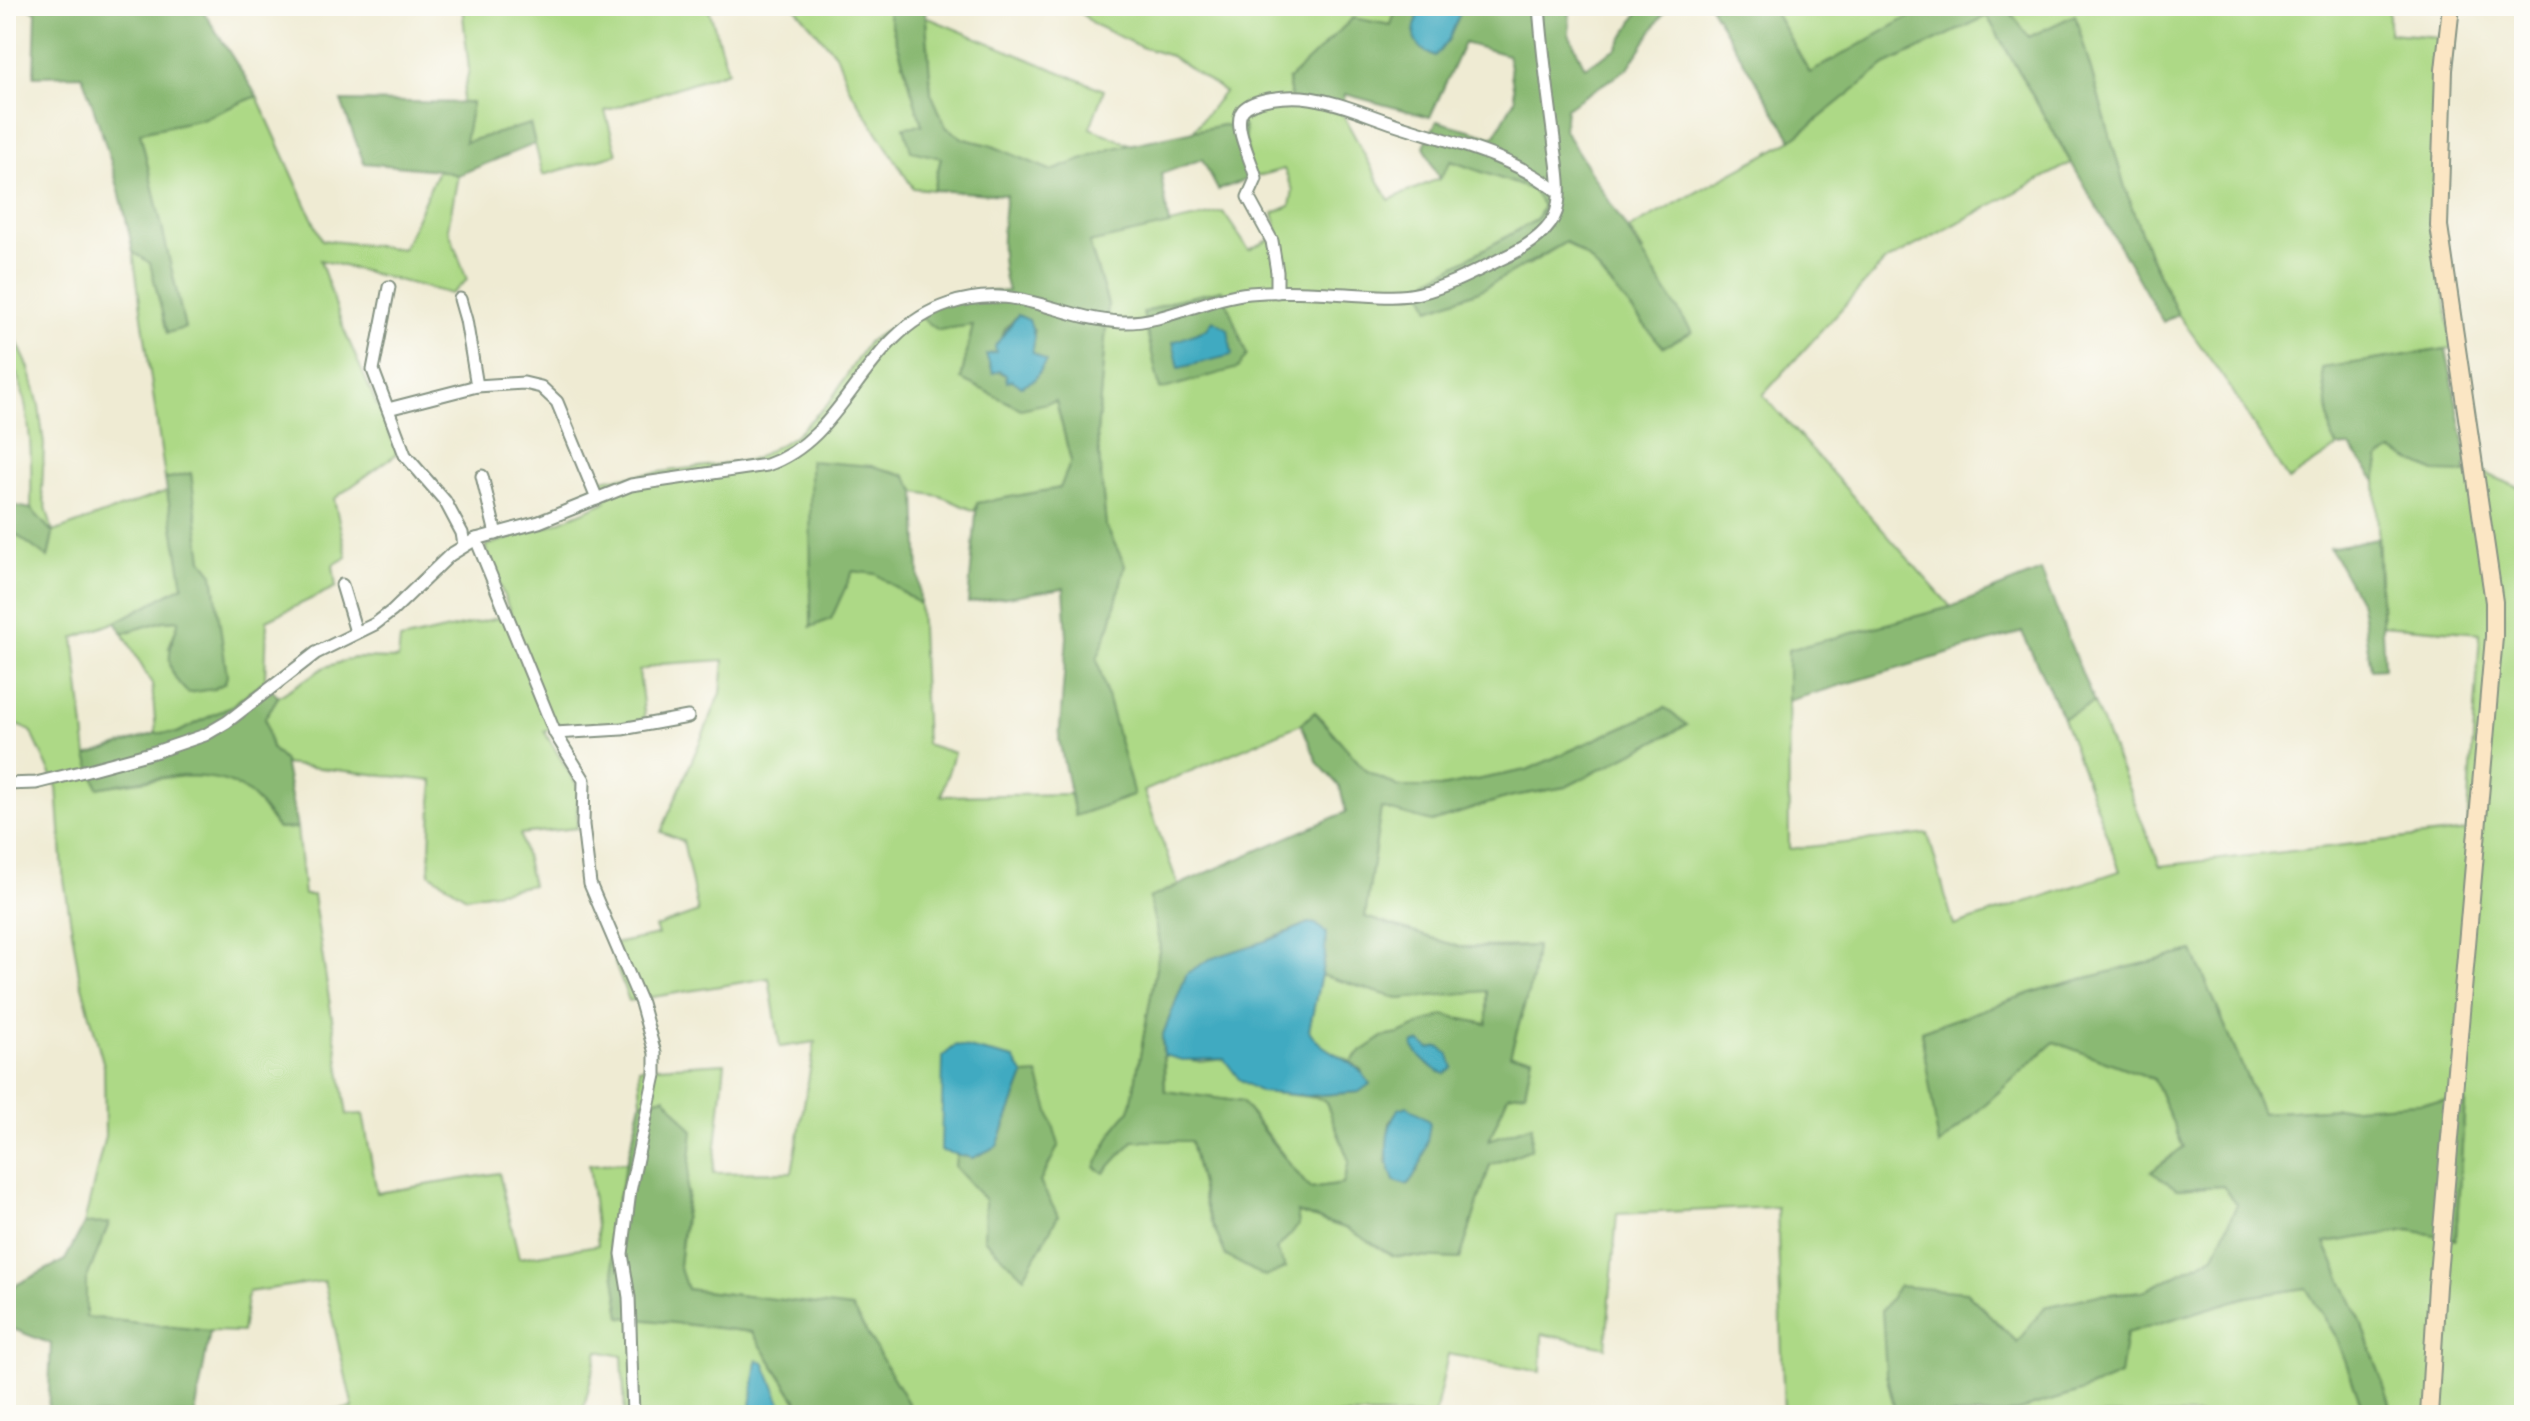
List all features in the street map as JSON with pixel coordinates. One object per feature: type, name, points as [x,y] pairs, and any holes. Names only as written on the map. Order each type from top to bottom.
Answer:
[{"type":"street","points":[[6,784],[36,783],[170,748],[205,735],[227,722],[316,653],[392,611],[470,542],[539,522],[631,485],[783,460],[803,447],[824,426],[888,343],[914,320],[950,303],[995,295],[1048,305],[1088,317],[1134,323],[1248,293],[1417,294],[1461,278],[1517,251],[1549,225],[1558,206],[1539,6]]},
{"type":"street","points":[[2429,1415],[2437,1286],[2494,637],[2494,602],[2439,226],[2444,70],[2451,6]]},
{"type":"street","points":[[1277,292],[1272,241],[1248,197],[1257,182],[1255,168],[1241,134],[1239,118],[1254,103],[1291,97],[1335,104],[1498,159],[1522,169],[1557,191]]},
{"type":"street","points":[[389,287],[373,370],[405,455],[445,501],[470,542],[555,733],[584,780],[583,825],[590,884],[641,1003],[655,1053],[655,1075],[630,1191],[622,1254],[629,1297],[633,1415]]},
{"type":"street","points":[[460,299],[477,386]]},
{"type":"street","points":[[388,409],[477,386],[524,383],[541,387],[552,396],[597,499]]},
{"type":"street","points":[[482,476],[496,534]]},
{"type":"street","points":[[342,585],[356,632]]},
{"type":"street","points":[[555,733],[622,729],[688,717]]},
{"type":"green space","points":[[27,6],[200,6],[257,96],[202,119],[140,132],[185,328],[167,333],[150,263],[133,252],[111,163],[82,75],[34,76],[36,12]]},
{"type":"green space","points":[[462,6],[708,6],[728,71],[605,111],[617,154],[543,175],[530,124],[464,143],[472,104],[461,103],[469,70]]},
{"type":"green space","points":[[794,6],[886,6],[922,125],[941,158],[933,190],[913,188],[849,88],[837,56]]},
{"type":"green space","points":[[886,6],[925,7],[931,93],[946,127],[964,139],[990,145],[1052,171],[1114,148],[1223,125],[1244,127],[1251,178],[1218,190],[1202,159],[1161,174],[1169,225],[1089,243],[1108,304],[1097,434],[1106,526],[1125,565],[1111,623],[1097,659],[1134,795],[1075,816],[1059,740],[1067,637],[1064,588],[968,603],[977,503],[1060,488],[1071,461],[1056,401],[1021,409],[961,379],[973,325],[938,330],[914,312],[960,296],[1008,291],[1002,255],[1006,195],[933,190],[941,158],[911,151],[904,127],[922,125]],"holes":[[[1018,315],[1034,330],[1030,351],[1006,375],[991,368],[986,355],[996,352],[1005,329]]]},
{"type":"green space","points":[[1074,6],[1397,6],[1391,25],[1353,18],[1288,80],[1292,103],[1342,113],[1389,200],[1438,179],[1451,161],[1533,190],[1543,206],[1536,220],[1420,285],[1528,265],[1566,242],[1589,259],[1643,251],[1629,229],[1792,140],[1885,65],[1987,16],[2071,163],[1884,262],[1763,395],[1951,607],[1788,651],[1789,849],[1928,834],[1954,926],[2120,871],[2063,718],[2094,703],[2160,866],[2467,831],[2480,633],[2382,625],[2376,481],[2379,459],[2392,450],[2435,472],[2483,472],[2524,490],[2524,1415],[2437,1415],[2437,1409],[2412,1415],[2394,1415],[2363,1326],[2325,1243],[2409,1230],[2456,1238],[2465,1100],[2262,1113],[2193,951],[2043,989],[1921,1031],[1940,1145],[2053,1041],[2154,1079],[2183,1147],[2152,1171],[2177,1189],[2223,1186],[2238,1204],[2214,1256],[2144,1291],[2098,1295],[2017,1342],[1966,1292],[1886,1374],[1896,1415],[1784,1415],[1777,1207],[1617,1214],[1606,1347],[1542,1334],[1541,1372],[1448,1354],[1435,1415],[915,1415],[852,1309],[687,1289],[679,1266],[688,1194],[665,1097],[641,1102],[639,1068],[725,1063],[713,1173],[792,1172],[815,1042],[780,1047],[769,978],[629,1001],[608,945],[658,935],[655,927],[698,912],[683,841],[661,832],[721,693],[724,660],[661,664],[639,671],[645,720],[574,728],[559,724],[544,731],[578,787],[577,828],[520,834],[532,885],[466,897],[429,873],[433,781],[284,764],[271,748],[265,718],[278,697],[325,667],[354,658],[398,659],[400,640],[511,615],[485,546],[549,526],[606,502],[599,480],[752,460],[793,437],[829,403],[868,342],[914,312],[938,330],[973,324],[961,379],[1056,401],[1071,461],[1061,488],[977,503],[975,511],[940,496],[916,492],[904,475],[811,626],[831,619],[852,571],[876,574],[920,604],[926,744],[954,753],[941,796],[1072,794],[1075,816],[1133,796],[1097,659],[1111,623],[1125,565],[1106,527],[1097,434],[1108,304],[1089,242],[1223,212],[1249,250],[1279,235],[1273,213],[1290,206],[1293,190],[1284,169],[1251,178],[1223,125],[1193,131],[1224,92],[1218,87],[1171,56],[1141,47],[1093,24]],"holes":[[[1665,708],[1686,725],[1566,787],[1508,797],[1432,822],[1381,807],[1365,917],[1460,947],[1536,946],[1532,979],[1510,1056],[1532,1057],[1525,1092],[1508,1094],[1489,1141],[1532,1125],[1531,1149],[1490,1165],[1460,1259],[1394,1256],[1348,1229],[1296,1212],[1298,1225],[1276,1250],[1207,1211],[1191,1141],[1133,1141],[1104,1172],[1096,1167],[1115,1129],[1130,1111],[1160,946],[1150,898],[1178,885],[1144,791],[1301,724],[1315,712],[1366,771],[1399,787],[1440,787],[1527,770]]]},
{"type":"green space","points":[[1397,6],[1421,6],[1416,23],[1416,41],[1435,56],[1449,39],[1463,6],[1570,6],[1569,34],[1585,67],[1617,48],[1642,6],[1668,6],[1628,68],[1566,108],[1564,130],[1692,332],[1663,347],[1589,259],[1566,242],[1479,291],[1430,309],[1420,285],[1536,220],[1543,206],[1533,190],[1451,161],[1439,179],[1424,146],[1437,121],[1494,137],[1515,99],[1508,55],[1464,43],[1430,117],[1345,94],[1342,113],[1292,103],[1288,80],[1353,18],[1391,25]]},
{"type":"green space","points":[[1710,6],[1771,6],[1810,73],[1928,6],[2006,6],[2029,37],[2075,15],[2126,191],[2149,254],[2178,314],[2163,322],[1987,16],[1885,65],[1792,140]]},
{"type":"green space","points":[[1771,6],[1928,6],[1810,73]]},
{"type":"green space","points":[[2006,6],[2389,6],[2389,33],[2439,37],[2434,218],[2452,348],[2323,368],[2332,438],[2338,447],[2288,480],[2232,390],[2178,314],[2149,254],[2126,191],[2075,16],[2029,37]]},
{"type":"green space","points":[[926,17],[1104,90],[1090,128],[1129,144],[1052,171],[990,145],[964,139],[946,127],[931,93]]},
{"type":"green space","points":[[257,96],[322,240],[403,249],[438,170],[458,175],[448,228],[467,280],[451,294],[320,260],[344,330],[398,453],[334,499],[347,557],[333,565],[336,587],[267,620],[265,680],[233,705],[177,733],[156,733],[152,684],[123,633],[163,621],[180,620],[168,649],[213,574],[202,561],[191,474],[165,479],[133,252],[150,263],[167,332],[185,328],[140,132],[202,119]]},
{"type":"green space","points":[[341,101],[472,103],[465,142],[530,124],[535,144],[458,175],[438,170],[364,163]]},
{"type":"green space","points":[[1222,290],[1247,355],[1238,368],[1160,390],[1143,313],[1175,300]]},
{"type":"green space","points":[[6,318],[29,368],[39,406],[44,445],[42,492],[53,532],[167,491],[184,586],[116,622],[74,638],[87,756],[98,787],[177,777],[217,778],[251,794],[278,829],[297,828],[304,895],[313,895],[347,1115],[363,1114],[377,1193],[499,1173],[519,1258],[598,1245],[589,1165],[627,1162],[609,1238],[621,1316],[752,1332],[799,1405],[795,1415],[625,1415],[622,1356],[598,1351],[582,1415],[301,1415],[353,1408],[324,1281],[248,1292],[242,1332],[86,1317],[86,1280],[109,1224],[84,1224],[105,1136],[104,1066],[79,975],[63,873],[57,787],[31,731],[12,723],[11,679],[6,679],[6,527],[48,558],[53,533],[31,509],[28,424],[17,374],[6,378]]},
{"type":"green space","points":[[2446,349],[2467,456],[2466,473],[2435,472],[2392,451],[2379,459],[2376,481],[2350,447],[2338,447],[2332,438],[2322,368]]},
{"type":"green space","points":[[810,461],[872,466],[905,475],[916,492],[920,604],[876,574],[853,571],[831,619],[811,627]]},
{"type":"green space","points":[[191,473],[202,560],[213,574],[227,676],[225,683],[214,689],[188,693],[174,675],[170,659],[179,620],[163,621],[123,633],[116,622],[183,586],[165,479]]},
{"type":"green space","points":[[6,504],[31,509],[53,533],[48,558],[6,527]]},
{"type":"green space","points":[[2377,538],[2384,668],[2371,669],[2361,604],[2330,548]]},
{"type":"green space","points":[[2041,571],[2094,703],[2063,718],[2022,632],[1788,701],[1788,650],[1951,607]]},
{"type":"green space","points":[[265,680],[278,697],[265,718],[271,748],[284,761],[297,828],[278,829],[251,795],[236,785],[218,779],[177,776],[98,788],[87,756],[156,733],[177,733],[233,705]]},
{"type":"green space","points":[[1665,708],[1687,725],[1566,787],[1508,797],[1432,822],[1381,808],[1365,917],[1460,947],[1536,946],[1532,979],[1510,1055],[1532,1057],[1525,1092],[1508,1095],[1489,1140],[1532,1125],[1531,1149],[1490,1165],[1460,1259],[1393,1256],[1348,1229],[1297,1212],[1299,1225],[1276,1250],[1286,1268],[1265,1277],[1226,1256],[1207,1211],[1191,1141],[1133,1141],[1104,1173],[1095,1167],[1115,1129],[1130,1111],[1160,946],[1149,898],[1346,812],[1340,787],[1318,763],[1301,724],[1315,712],[1366,771],[1399,787],[1440,787],[1527,770]],"holes":[[[1309,923],[1325,956],[1321,975],[1399,999],[1487,991],[1487,1024],[1443,1015],[1399,1034],[1383,1037],[1351,1062],[1362,1071],[1359,1092],[1308,1096],[1325,1100],[1349,1161],[1343,1184],[1310,1189],[1242,1102],[1165,1091],[1162,1037],[1187,973]],[[1408,1107],[1421,1125],[1424,1146],[1420,1166],[1407,1185],[1386,1162],[1390,1121]]]},
{"type":"green space","points":[[2193,951],[2262,1113],[2465,1100],[2456,1239],[2409,1230],[2325,1243],[2363,1326],[2394,1415],[2365,1415],[2337,1338],[2306,1288],[2247,1297],[2126,1333],[2120,1375],[2080,1392],[2003,1415],[1896,1415],[1886,1374],[1882,1310],[1899,1286],[1966,1292],[2017,1342],[2045,1307],[2098,1295],[2144,1291],[2214,1256],[2237,1204],[2223,1186],[2177,1189],[2151,1172],[2183,1147],[2154,1079],[2054,1042],[1939,1146],[1921,1031],[2043,989]]},
{"type":"green space","points":[[1321,975],[1399,999],[1487,990],[1487,1024],[1443,1016],[1399,1034],[1383,1037],[1351,1062],[1317,1044],[1309,1030]]},
{"type":"green space","points":[[1164,1055],[1201,1062],[1224,1059],[1236,1074],[1258,1089],[1325,1100],[1349,1161],[1343,1184],[1310,1189],[1242,1102],[1165,1091]]},
{"type":"green space","points":[[1038,1074],[1059,1145],[1040,1182],[1058,1216],[1024,1277],[984,1239],[985,1200],[955,1167],[956,1154],[973,1158],[997,1146],[1024,1075]]},
{"type":"green space","points":[[665,1097],[693,1131],[679,1266],[687,1289],[852,1308],[915,1415],[795,1415],[799,1404],[752,1332],[621,1317],[609,1238],[641,1102]]},
{"type":"green space","points":[[109,1223],[86,1280],[86,1317],[210,1331],[195,1415],[48,1415],[51,1344],[6,1326],[6,1290],[65,1260],[84,1224]]},
{"type":"green space","points":[[2306,1288],[2337,1338],[2365,1415],[2003,1415],[2080,1392],[2119,1375],[2126,1333],[2247,1297]]},
{"type":"water","points":[[1421,6],[1463,6],[1449,39],[1435,57],[1419,47],[1414,36]]},
{"type":"water","points":[[1018,315],[1031,324],[1034,340],[1032,352],[1046,361],[1034,380],[1021,386],[1012,380],[1007,382],[1006,375],[1000,371],[993,373],[986,355],[996,352],[995,346]]},
{"type":"water","points":[[1213,320],[1228,329],[1232,355],[1179,368],[1173,342],[1207,329]]},
{"type":"water","points":[[1309,923],[1316,924],[1326,933],[1325,956],[1309,1030],[1322,1045],[1356,1067],[1370,1084],[1359,1092],[1308,1096],[1260,1092],[1239,1079],[1224,1059],[1182,1060],[1164,1055],[1162,1037],[1187,973],[1210,959],[1275,938]]},
{"type":"water","points":[[1420,1042],[1430,1049],[1439,1047],[1449,1055],[1453,1068],[1445,1074],[1427,1064],[1413,1047],[1414,1043]]},
{"type":"water","points":[[956,1045],[1014,1059],[1024,1075],[997,1146],[973,1158],[941,1151],[943,1056]]},
{"type":"water","points":[[1408,1106],[1430,1123],[1421,1164],[1407,1185],[1394,1181],[1388,1163],[1387,1144],[1393,1117],[1398,1109]]},
{"type":"water","points":[[757,1360],[764,1362],[783,1408],[763,1414],[751,1406]]}]
